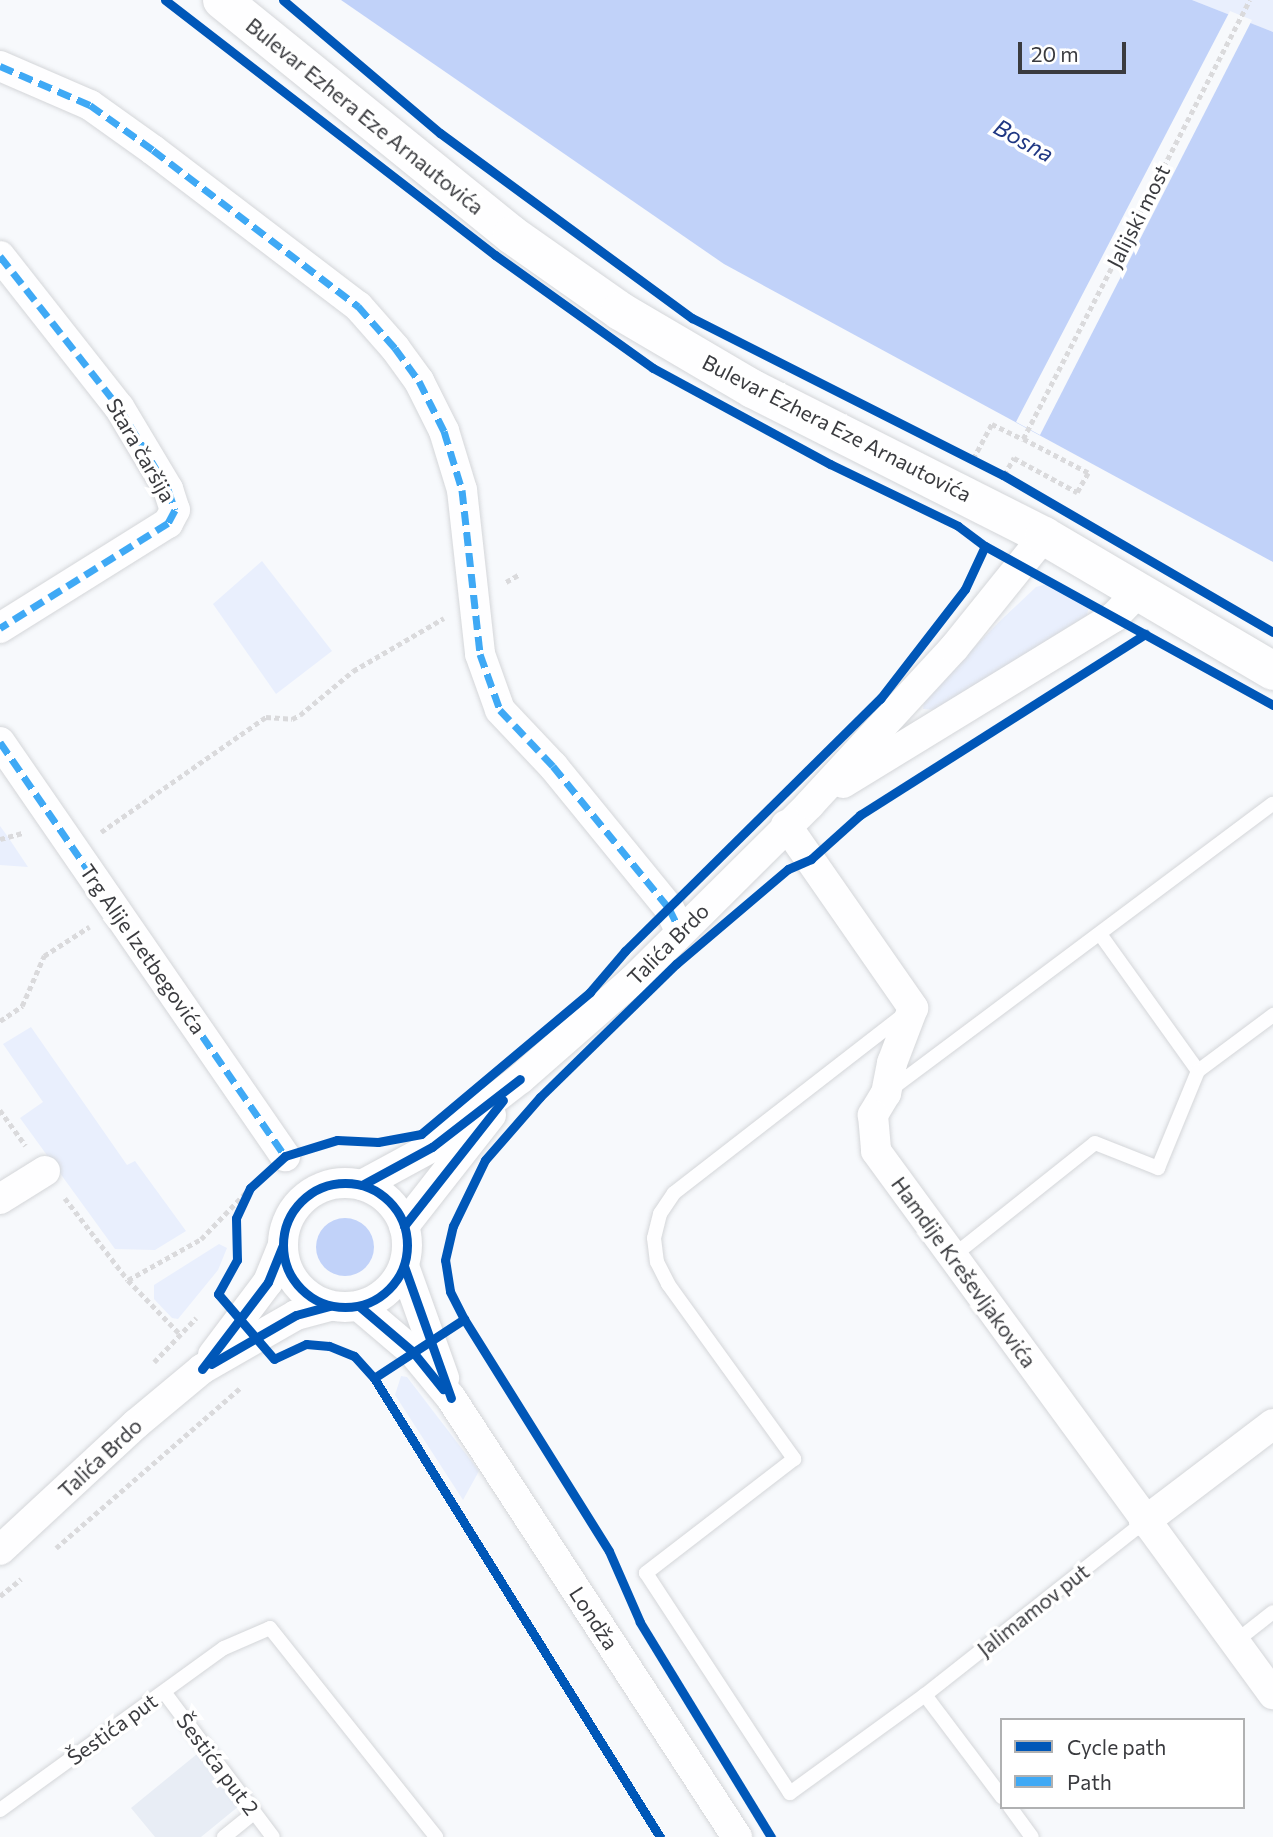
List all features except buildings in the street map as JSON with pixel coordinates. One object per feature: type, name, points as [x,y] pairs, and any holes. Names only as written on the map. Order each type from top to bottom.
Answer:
[{"type":"street","name":"Bulevar Ezhera Eze Arnautovića","points":[[222,0],[512,235],[620,311],[752,389],[1044,536],[1273,671]]},
{"type":"street","points":[[0,66],[90,105],[143,142],[358,306],[395,348],[419,382],[444,431],[462,490],[471,546],[471,603],[480,654],[500,710],[553,766],[660,898],[680,931]]},
{"type":"street","name":"Stara čaršija","points":[[0,256],[119,407],[169,489],[175,510],[168,523],[0,628]]},
{"type":"street","name":"Talića Brdo","points":[[362,1185],[432,1146],[520,1079],[632,981],[810,804],[954,648],[1044,536]]},
{"type":"street","name":"Talića Brdo","points":[[810,804],[1114,617],[1139,592]]},
{"type":"street","name":"Trg Alije Izetbegovića","points":[[0,742],[285,1156]]},
{"type":"street","points":[[786,825],[913,1008]]},
{"type":"street","name":"Hamdije Kreševljakovića","points":[[913,1008],[895,1054],[886,1093],[873,1115],[876,1151],[1144,1522],[1273,1694]]},
{"type":"street","name":"Talića Brdo","points":[[404,1226],[520,1079]]},
{"type":"street","points":[[0,1199],[45,1171]]},
{"type":"street","points":[[333,1184],[362,1185],[388,1200],[404,1226],[404,1266],[386,1292],[344,1306],[296,1315],[202,1369],[268,1282],[282,1247],[288,1219],[306,1196],[333,1184]]},
{"type":"street","points":[[282,1247],[296,1285],[344,1306]]},
{"type":"street","name":"Londža","points":[[404,1266],[451,1398]]},
{"type":"street","name":"Londža","points":[[344,1306],[413,1352],[451,1398],[737,1837]]},
{"type":"street","name":"Talića Brdo","points":[[0,1550],[136,1424],[202,1369]]},
{"type":"street","name":"Jalimamov put","points":[[1144,1522],[1273,1424]]},
{"type":"lane","points":[[886,1093],[1273,804]]},
{"type":"lane","points":[[1100,933],[1198,1071]]},
{"type":"lane","name":"Jalimamov put","points":[[913,1008],[674,1193],[660,1214],[654,1238],[657,1262],[667,1284],[794,1459],[646,1573],[790,1793],[925,1695],[1144,1522]]},
{"type":"lane","points":[[953,1256],[1095,1143],[1157,1168],[1198,1071],[1273,1016]]},
{"type":"lane","points":[[1235,1642],[1273,1612]]},
{"type":"lane","name":"Šestića put","points":[[0,1810],[224,1648],[270,1628],[436,1837]]},
{"type":"lane","name":"Šestića put 2","points":[[163,1692],[273,1837]]},
{"type":"lane","points":[[925,1695],[1000,1794]]},
{"type":"lane","points":[[1011,1809],[1032,1837]]},
{"type":"lane","points":[[224,1837],[254,1813]]},
{"type":"path","points":[[973,459],[992,424],[1088,473],[1077,492],[1014,458],[1003,475]]},
{"type":"path","points":[[963,455],[983,464]]},
{"type":"path","points":[[993,470],[1014,481]]},
{"type":"path","points":[[75,852],[266,717],[292,719],[300,715],[353,671],[518,575]]},
{"type":"path","points":[[0,1021],[22,1006],[44,956],[117,910]]},
{"type":"path","points":[[128,1280],[201,1239],[285,1156]]},
{"type":"path","points":[[236,1218],[250,1188]]},
{"type":"path","points":[[88,1229],[128,1280],[180,1334]]},
{"type":"path","points":[[45,1557],[243,1386]]},
{"type":"path","points":[[0,1596],[24,1575]]},
{"type":"shaded area","points":[[1192,0],[1273,0],[1273,32],[1250,23]]},
{"type":"shaded area","points":[[262,561],[332,651],[276,694],[213,604]]},
{"type":"shaded area","points":[[1047,584],[1089,606],[1087,615],[936,710],[923,709],[925,697],[1000,621],[1036,587]]},
{"type":"shaded area","points":[[0,826],[8,837],[28,867],[0,865]]},
{"type":"shaded area","points":[[31,1027],[127,1165],[135,1161],[186,1231],[155,1250],[115,1249],[20,1118],[43,1102],[3,1044]]},
{"type":"shaded area","points":[[219,1244],[227,1248],[218,1270],[178,1319],[172,1318],[154,1299],[154,1285]]},
{"type":"shaded area","points":[[401,1376],[407,1377],[479,1471],[463,1500],[395,1395]]},
{"type":"shaded area","points":[[197,1754],[239,1806],[201,1837],[155,1837],[131,1808]]},
{"type":"water","name":"Bosna","points":[[341,0],[1192,0],[1273,32],[1273,562],[724,264]]},
{"type":"water","points":[[345,1218],[366,1226],[374,1247],[366,1268],[345,1276],[324,1268],[316,1247],[324,1226]]},
{"type":"pier","points":[[1230,11],[1252,20],[1040,435],[1016,422]]},
{"type":"marked path","points":[[0,66],[90,105],[358,306],[395,348],[419,381],[444,431],[462,490],[480,654],[500,710],[553,766],[669,908],[680,931]]},
{"type":"marked path","points":[[0,256],[119,407],[168,489],[175,510],[168,523],[0,628]]},
{"type":"marked path","points":[[0,742],[285,1156]]},
{"type":"cycle path","points":[[165,0],[495,255],[653,368],[830,464],[958,526],[985,546],[1273,705]]},
{"type":"cycle path","points":[[283,0],[440,133],[692,318],[1003,475],[1273,632]]},
{"type":"cycle path","points":[[660,1837],[374,1378],[354,1356],[329,1346],[306,1344],[274,1359],[218,1294],[237,1260],[236,1218],[250,1188],[285,1156],[337,1140],[378,1142],[421,1134],[590,992],[625,951],[880,699],[965,589],[985,546]]},
{"type":"cycle path","points":[[771,1837],[640,1622],[609,1551],[464,1319],[450,1291],[445,1260],[453,1226],[485,1160],[540,1097],[676,964],[788,869],[811,859],[860,815],[1145,634]]},
{"type":"cycle path","points":[[362,1185],[432,1147],[520,1079]]},
{"type":"cycle path","points":[[404,1226],[503,1100]]},
{"type":"cycle path","points":[[345,1183],[369,1188],[389,1201],[402,1221],[407,1245],[402,1269],[389,1289],[369,1302],[345,1307],[321,1302],[301,1289],[288,1269],[283,1245],[288,1221],[301,1201],[321,1188],[345,1183]]},
{"type":"cycle path","points":[[202,1369],[268,1282],[282,1247]]},
{"type":"cycle path","points":[[404,1266],[451,1398]]},
{"type":"cycle path","points":[[211,1364],[296,1315],[330,1306]]},
{"type":"cycle path","points":[[359,1306],[413,1352],[443,1389]]},
{"type":"cycle path","points":[[374,1378],[464,1319]]}]
